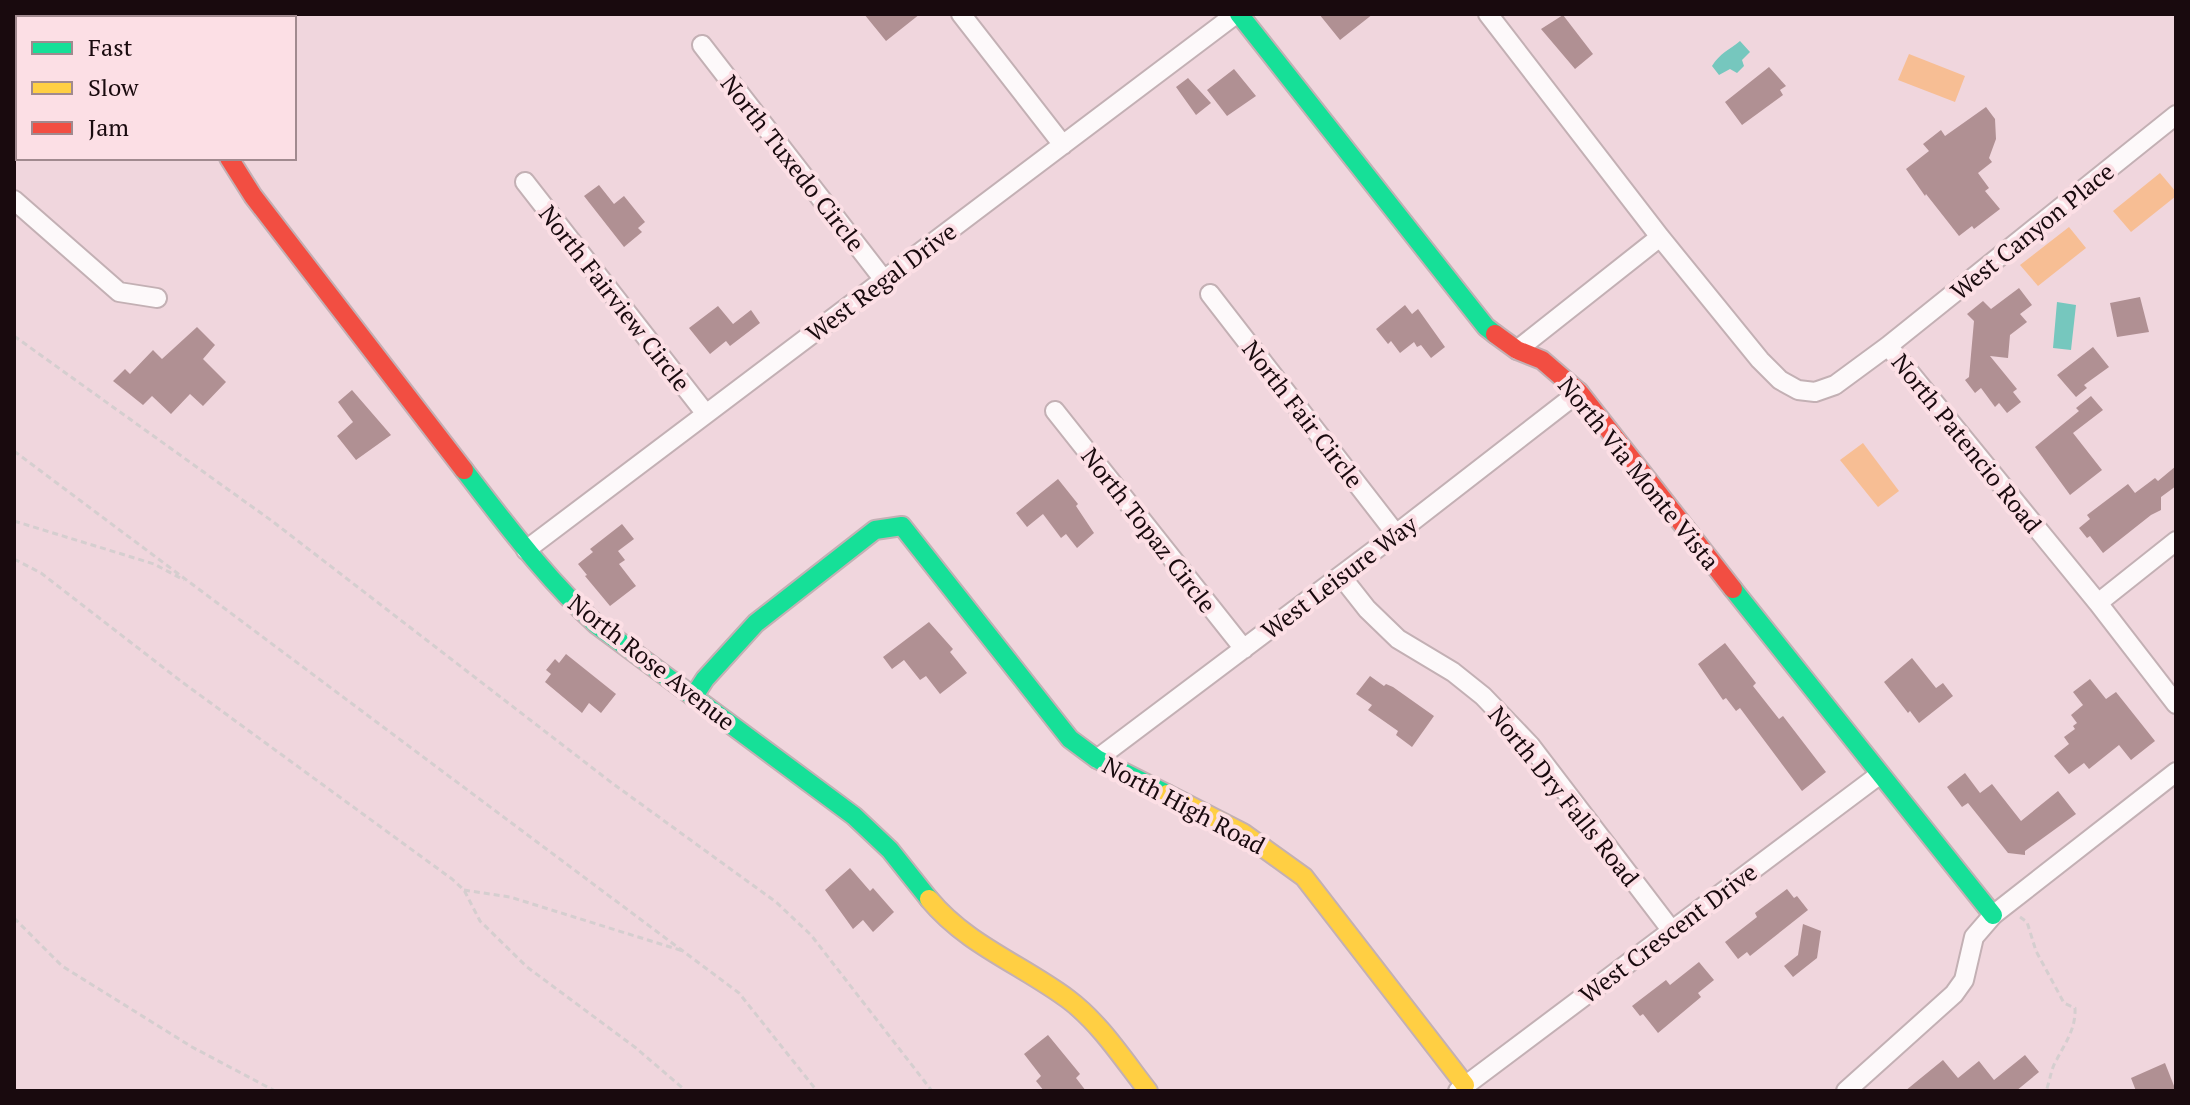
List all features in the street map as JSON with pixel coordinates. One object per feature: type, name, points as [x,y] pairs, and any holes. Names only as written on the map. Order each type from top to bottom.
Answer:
[{"type":"street","points":[[961,14],[1063,145]]},
{"type":"street","name":"West Regal Drive","points":[[526,550],[1237,14]]},
{"type":"street","name":"North Via Monte Vista","points":[[1237,14],[1486,327],[1517,350],[1542,360],[1579,392],[1879,775],[1999,910]]},
{"type":"street","name":"North Patencio Road","points":[[1488,14],[1660,237],[1760,360],[1780,380],[1798,390],[1815,392],[1835,385],[1888,346],[2098,603],[2176,704]]},
{"type":"street","name":"North Tuxedo Circle","points":[[702,45],[884,280]]},
{"type":"street","name":"West Canyon Place","points":[[1888,346],[2176,115]]},
{"type":"street","name":"North Rose Avenue","points":[[230,160],[253,196],[526,550],[569,600],[597,625],[854,816],[890,850],[945,918],[979,945],[1068,999],[1102,1031],[1148,1091]]},
{"type":"street","name":"North Fairview Circle","points":[[525,182],[706,414]]},
{"type":"street","points":[[14,200],[119,292],[157,298]]},
{"type":"street","points":[[1517,350],[1660,237]]},
{"type":"street","name":"North Fair Circle","points":[[1210,294],[1396,534]]},
{"type":"street","name":"West Leisure Way","points":[[1097,759],[1579,392]]},
{"type":"street","name":"North Topaz Circle","points":[[1055,411],[1244,649]]},
{"type":"street","name":"North High Road","points":[[694,696],[705,679],[756,623],[875,530],[902,526],[1070,739],[1097,759],[1243,833],[1304,877],[1461,1088]]},
{"type":"street","points":[[2098,603],[2176,541]]},
{"type":"street","name":"North Dry Falls Road","points":[[1341,576],[1367,609],[1398,639],[1453,672],[1483,696],[1530,745],[1672,931]]},
{"type":"street","points":[[1846,1091],[1954,994],[1964,980],[1974,937],[1999,910],[2176,772]]},
{"type":"street","name":"West Crescent Drive","points":[[1461,1088],[1879,775]]},
{"type":"path","points":[[14,336],[272,521],[612,783],[776,902],[811,935],[932,1091]]},
{"type":"path","points":[[14,451],[739,993],[817,1091]]},
{"type":"path","points":[[14,521],[154,564],[194,586]]},
{"type":"path","points":[[14,559],[41,573],[182,682],[464,890],[480,921],[527,967],[636,1048],[686,1091]]},
{"type":"path","points":[[464,890],[510,897],[686,952]]},
{"type":"path","points":[[1999,910],[2027,922],[2036,951],[2064,1003],[2075,1008],[2076,1020],[2056,1060],[2046,1091]]},
{"type":"path","points":[[14,918],[62,966],[192,1047],[275,1091]]},
{"type":"shaded area","points":[[1740,41],[1750,52],[1742,60],[1744,66],[1737,73],[1730,69],[1719,75],[1712,66]]},
{"type":"shaded area","points":[[1909,54],[1965,76],[1955,102],[1898,80]]},
{"type":"shaded area","points":[[2160,173],[2176,196],[2131,232],[2113,211]]},
{"type":"shaded area","points":[[2069,227],[2086,248],[2038,286],[2020,265]]},
{"type":"shaded area","points":[[2057,302],[2076,305],[2071,350],[2053,348]]},
{"type":"shaded area","points":[[1863,443],[1899,491],[1878,507],[1840,460]]},
{"type":"building","points":[[864,14],[920,14],[886,41]]},
{"type":"building","points":[[1319,14],[1373,14],[1340,40]]},
{"type":"building","points":[[1563,15],[1593,54],[1575,69],[1541,29]]},
{"type":"building","points":[[1769,67],[1786,86],[1780,90],[1783,95],[1742,125],[1725,102]]},
{"type":"building","points":[[1234,69],[1256,96],[1227,116],[1207,90]]},
{"type":"building","points":[[1188,78],[1211,103],[1196,115],[1176,87]]},
{"type":"building","points":[[1986,107],[1995,119],[1996,139],[1989,158],[1992,162],[1978,173],[1989,188],[1985,191],[2000,209],[1974,229],[1972,226],[1959,236],[1906,169],[1929,151],[1923,144],[1941,130],[1945,136]]},
{"type":"building","points":[[599,185],[614,204],[624,196],[645,222],[638,228],[642,232],[624,247],[584,196]]},
{"type":"building","points":[[2019,288],[2032,305],[2020,314],[2027,322],[2010,335],[2008,358],[1990,356],[2017,389],[2013,392],[2021,402],[2007,413],[1999,403],[1995,407],[1981,388],[1975,393],[1965,380],[1969,377],[1974,321],[1967,314],[1983,301],[1991,309]]},
{"type":"building","points":[[2140,297],[2149,332],[2117,337],[2110,303]]},
{"type":"building","points":[[1405,305],[1412,314],[1418,309],[1445,347],[1431,358],[1421,345],[1417,347],[1414,342],[1400,353],[1376,329]]},
{"type":"building","points":[[718,306],[733,324],[751,310],[760,323],[730,346],[726,341],[710,354],[689,328]]},
{"type":"building","points":[[197,327],[215,345],[203,359],[226,382],[203,406],[190,394],[171,414],[152,396],[143,405],[113,381],[125,369],[130,374],[153,350],[162,359]]},
{"type":"building","points":[[2093,347],[2109,367],[2084,385],[2087,388],[2076,397],[2057,375]]},
{"type":"building","points":[[352,390],[391,435],[356,460],[337,436],[353,422],[338,402]]},
{"type":"building","points":[[2091,396],[2103,410],[2073,433],[2102,470],[2070,495],[2035,447],[2079,411],[2076,408]]},
{"type":"building","points":[[2176,466],[2176,486],[2161,497],[2161,510],[2103,553],[2079,528],[2090,519],[2087,515],[2128,484],[2135,493],[2155,478],[2158,481]]},
{"type":"building","points":[[1058,479],[1078,504],[1076,506],[1094,533],[1077,548],[1066,534],[1061,538],[1043,514],[1027,527],[1016,513]]},
{"type":"building","points":[[622,524],[634,539],[618,551],[625,560],[619,564],[636,586],[610,606],[578,564],[593,552],[590,549]]},
{"type":"building","points":[[929,622],[953,649],[950,652],[967,673],[940,694],[926,676],[920,680],[904,660],[892,669],[883,657]]},
{"type":"building","points":[[1725,643],[1756,683],[1753,686],[1779,719],[1783,716],[1826,772],[1802,791],[1740,708],[1736,711],[1726,698],[1723,700],[1698,664]]},
{"type":"building","points":[[566,654],[616,694],[601,713],[589,703],[582,713],[545,682],[551,674],[546,670],[555,659],[559,663]]},
{"type":"building","points":[[1912,658],[1936,688],[1943,683],[1953,696],[1919,723],[1884,682]]},
{"type":"building","points":[[1370,676],[1384,686],[1393,687],[1434,716],[1412,747],[1396,735],[1398,731],[1368,710],[1372,705],[1356,694]]},
{"type":"building","points":[[2090,679],[2106,699],[2116,692],[2155,741],[2131,760],[2119,745],[2089,769],[2084,763],[2069,774],[2054,756],[2069,744],[2064,737],[2075,729],[2073,726],[2077,723],[2071,715],[2083,705],[2073,692]]},
{"type":"building","points":[[1965,773],[1980,793],[1992,784],[2021,821],[2058,791],[2076,814],[2025,851],[2025,855],[2008,853],[1968,803],[1962,807],[1947,787]]},
{"type":"building","points":[[850,868],[894,912],[873,932],[863,920],[853,929],[825,890]]},
{"type":"building","points":[[1787,889],[1808,910],[1750,956],[1747,952],[1738,959],[1725,942],[1757,917],[1755,913]]},
{"type":"building","points":[[1803,924],[1821,931],[1817,958],[1793,977],[1784,966],[1798,955]]},
{"type":"building","points":[[1699,962],[1714,980],[1698,993],[1701,997],[1658,1033],[1632,1006],[1666,980],[1670,985]]},
{"type":"building","points":[[1048,1035],[1080,1074],[1076,1078],[1086,1091],[1044,1091],[1036,1081],[1041,1076],[1024,1054]]},
{"type":"building","points":[[2025,1055],[2039,1072],[2016,1091],[1905,1091],[1943,1060],[1958,1078],[1979,1061],[1994,1080]]},
{"type":"building","points":[[2165,1063],[2176,1091],[2136,1091],[2131,1078]]},
{"type":"traffic: fast","points":[[1239,14],[1486,327],[1495,334]]},
{"type":"traffic: fast","points":[[464,470],[544,570],[597,625],[854,816],[890,850],[929,899]]},
{"type":"traffic: fast","points":[[694,696],[705,679],[756,623],[875,530],[902,526],[1070,739],[1097,759],[1167,794]]},
{"type":"traffic: fast","points":[[1733,589],[1993,915]]},
{"type":"traffic: slow","points":[[1167,794],[1243,833],[1304,877],[1465,1085]]},
{"type":"traffic: slow","points":[[929,899],[977,942],[1080,1009],[1111,1042],[1148,1091]]},
{"type":"traffic: jam","points":[[230,160],[253,196],[464,470]]},
{"type":"traffic: jam","points":[[1495,334],[1517,350],[1542,360],[1579,392],[1733,589]]}]
